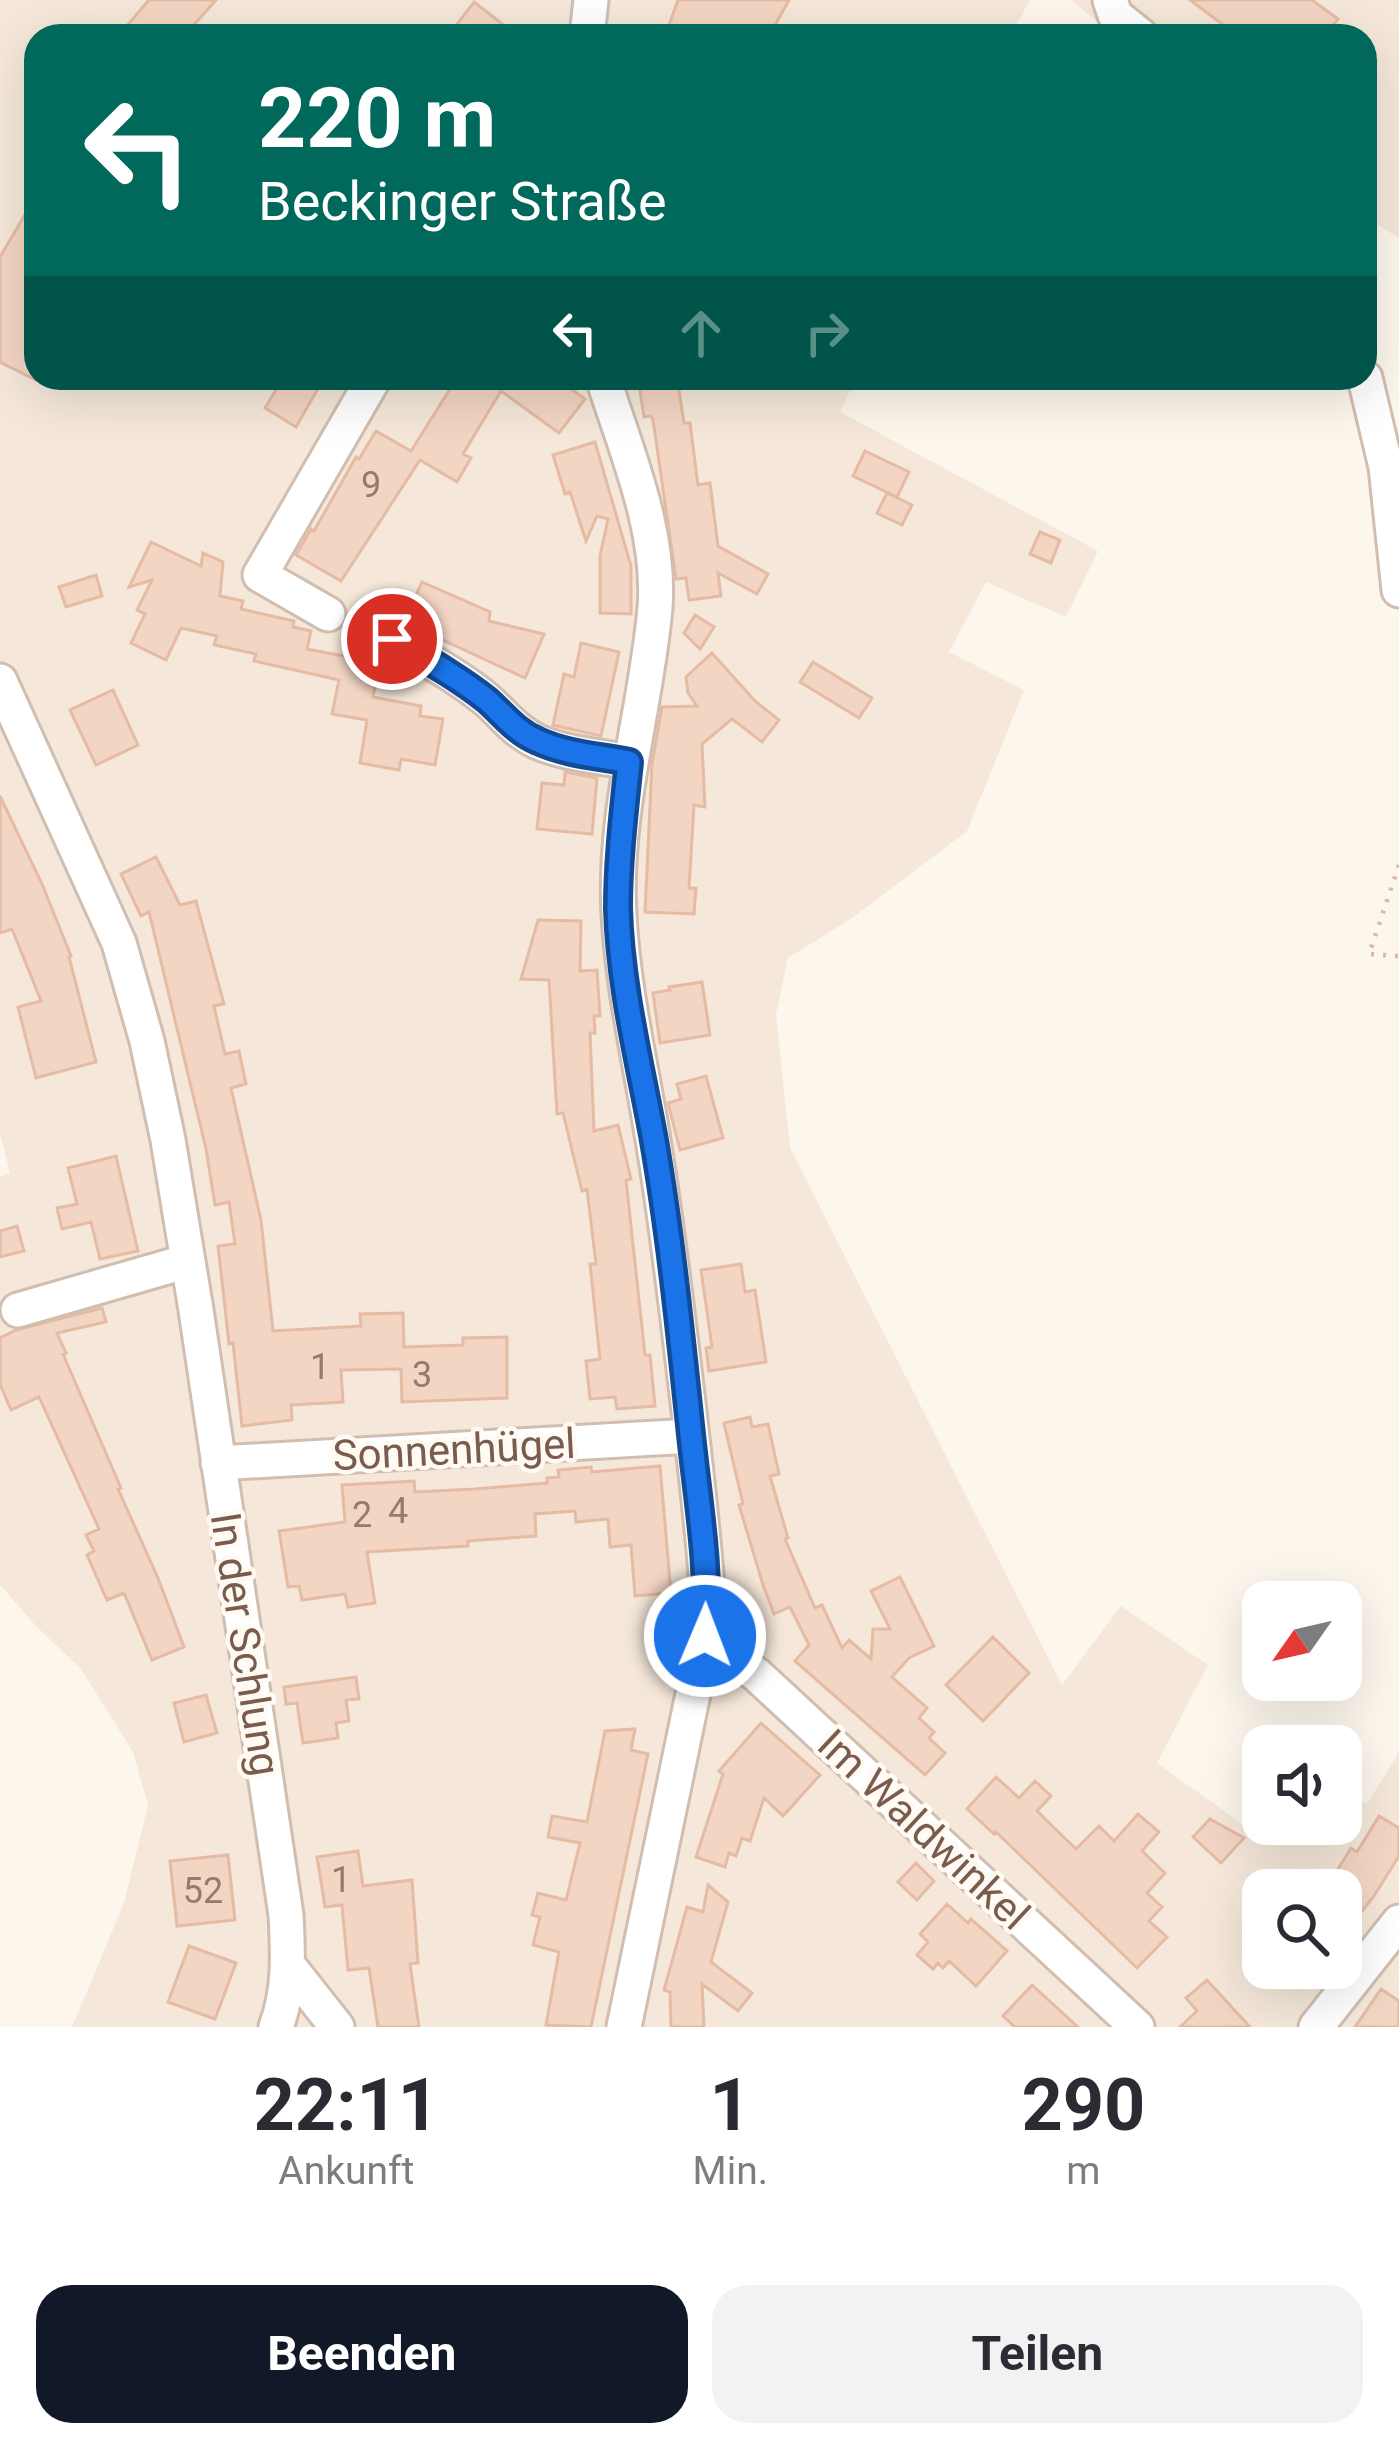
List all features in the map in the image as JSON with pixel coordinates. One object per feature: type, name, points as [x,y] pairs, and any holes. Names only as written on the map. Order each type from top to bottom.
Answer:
[{"type":"street","points":[[1110,0],[1115,15],[1126,24]]},
{"type":"street","points":[[328,614],[260,575],[367,390]]},
{"type":"street","points":[[607,390],[645,513],[655,604],[629,762],[618,913],[626,991],[672,1268],[708,1601],[705,1636],[624,2027]]},
{"type":"street","points":[[1368,390],[1386,467],[1399,590]]},
{"type":"street","points":[[392,639],[466,685],[538,742],[629,762]]},
{"type":"street","name":"In der Schlung","points":[[0,681],[118,943],[132,983],[168,1140],[283,1892],[288,1965],[285,2004],[276,2027]]},
{"type":"street","points":[[18,1310],[188,1261]]},
{"type":"street","name":"Sonnenhügel","points":[[218,1463],[692,1436]]},
{"type":"street","name":"Im Waldwinkel","points":[[705,1636],[757,1675],[1138,2027]]},
{"type":"street","points":[[1316,2027],[1399,1922]]},
{"type":"street","points":[[288,1965],[338,2027]]},
{"type":"path","points":[[1399,865],[1369,954],[1399,956]]},
{"type":"shaded area","points":[[0,0],[1030,0],[1017,24],[24,24],[24,390],[850,390],[840,412],[1098,551],[1066,617],[986,582],[949,652],[1024,690],[967,831],[852,918],[788,958],[776,1014],[790,1148],[1062,1685],[1121,1606],[1208,1665],[1157,1763],[1242,1824],[1242,1845],[1362,1845],[1362,1802],[1367,1804],[1399,1752],[1399,2027],[72,2027],[124,1903],[148,1805],[133,1752],[81,1669],[0,1585],[0,1177],[10,1173],[0,1133]]},
{"type":"shaded area","points":[[1071,0],[1399,0],[1399,238],[1377,224],[1377,24],[1100,24]]},
{"type":"building","points":[[149,0],[216,0],[195,24],[128,24]]},
{"type":"building","points":[[678,0],[789,0],[776,24],[669,24]]},
{"type":"building","points":[[1190,0],[1312,0],[1338,19],[1334,24],[1222,24]]},
{"type":"building","points":[[474,2],[502,24],[457,24]]},
{"type":"building","points":[[24,216],[24,374],[0,362],[0,257]]},
{"type":"building","points":[[276,390],[317,390],[296,427],[265,408]]},
{"type":"building","points":[[449,390],[572,390],[585,399],[559,433],[501,391],[463,454],[471,458],[457,482],[420,460],[341,581],[296,555],[376,431],[411,451]]},
{"type":"building","points":[[640,390],[679,390],[684,423],[690,423],[698,485],[710,483],[718,546],[768,574],[757,594],[718,573],[721,596],[689,600],[686,578],[676,579],[653,420],[644,417]]},
{"type":"building","points":[[595,442],[631,566],[631,614],[600,613],[600,556],[608,519],[597,516],[586,541],[553,455]]},
{"type":"building","points":[[865,451],[909,472],[897,497],[853,476]]},
{"type":"building","points":[[887,493],[912,505],[902,525],[877,513]]},
{"type":"building","points":[[1040,532],[1060,540],[1051,563],[1030,554]]},
{"type":"building","points":[[151,542],[201,566],[203,553],[223,562],[220,596],[243,601],[241,609],[294,621],[293,627],[311,631],[307,649],[380,663],[373,697],[421,706],[420,716],[443,719],[435,765],[401,759],[399,770],[360,763],[367,720],[332,714],[339,680],[254,661],[256,654],[214,645],[217,636],[181,628],[166,660],[131,643],[145,614],[137,610],[152,580],[129,587]]},
{"type":"building","points":[[96,575],[102,596],[66,607],[59,587]]},
{"type":"building","points":[[422,582],[490,612],[489,621],[544,634],[525,678],[404,622]]},
{"type":"building","points":[[695,615],[714,627],[700,649],[684,633]]},
{"type":"building","points":[[581,643],[619,652],[601,736],[553,725],[564,674],[574,677]]},
{"type":"building","points":[[712,653],[779,720],[762,742],[732,719],[702,744],[705,807],[694,805],[689,888],[696,888],[694,914],[645,912],[652,764],[662,707],[697,706],[688,693],[686,677]]},
{"type":"building","points":[[813,662],[872,698],[859,718],[800,682]]},
{"type":"building","points":[[113,690],[138,745],[96,765],[70,710]]},
{"type":"building","points":[[565,772],[597,778],[592,834],[537,829],[542,783],[564,785]]},
{"type":"building","points":[[0,796],[71,956],[96,1062],[36,1078],[18,1007],[41,1001],[12,929],[0,933]]},
{"type":"building","points":[[156,857],[180,905],[196,901],[224,1004],[214,1006],[225,1054],[239,1051],[246,1084],[231,1088],[261,1220],[273,1331],[361,1326],[360,1314],[403,1313],[404,1347],[463,1345],[463,1338],[507,1337],[507,1398],[402,1402],[401,1369],[341,1370],[343,1402],[291,1405],[292,1420],[242,1426],[218,1246],[235,1244],[229,1202],[215,1205],[149,912],[141,916],[121,874]]},
{"type":"building","points":[[538,920],[581,921],[580,971],[597,970],[600,1016],[594,1016],[595,1033],[590,1033],[594,1131],[618,1125],[631,1179],[626,1180],[655,1406],[617,1409],[615,1397],[590,1399],[586,1361],[600,1359],[587,1189],[582,1191],[563,1113],[557,1114],[549,980],[521,979]]},
{"type":"building","points":[[702,982],[710,1035],[660,1043],[653,993]]},
{"type":"building","points":[[706,1076],[723,1138],[680,1150],[668,1103],[681,1099],[677,1084]]},
{"type":"building","points":[[116,1156],[138,1251],[100,1259],[91,1222],[62,1229],[57,1208],[77,1204],[68,1168]]},
{"type":"building","points":[[17,1226],[24,1251],[0,1257],[0,1231]]},
{"type":"building","points":[[741,1264],[745,1292],[755,1290],[766,1362],[709,1371],[706,1348],[712,1347],[701,1270]]},
{"type":"building","points":[[102,1308],[106,1322],[57,1333],[184,1647],[152,1660],[124,1593],[107,1600],[87,1555],[94,1551],[86,1535],[99,1529],[39,1397],[11,1410],[0,1384],[0,1338]]},
{"type":"building","points":[[750,1417],[752,1427],[768,1424],[779,1474],[770,1476],[785,1539],[815,1608],[822,1605],[842,1648],[849,1640],[871,1659],[873,1629],[890,1629],[871,1591],[900,1577],[934,1646],[909,1658],[892,1677],[927,1708],[919,1718],[934,1732],[929,1738],[945,1753],[925,1775],[795,1661],[809,1645],[790,1607],[774,1614],[739,1505],[743,1504],[724,1423]]},
{"type":"building","points":[[660,1466],[671,1593],[635,1596],[631,1545],[610,1547],[608,1519],[576,1522],[575,1511],[535,1514],[536,1536],[367,1552],[375,1603],[348,1607],[345,1594],[302,1600],[299,1586],[288,1587],[279,1531],[345,1522],[342,1485],[414,1481],[415,1492],[475,1489],[547,1483],[547,1478],[559,1477],[558,1470]]},
{"type":"building","points":[[993,1637],[1029,1673],[983,1721],[946,1685]]},
{"type":"building","points":[[356,1677],[359,1699],[346,1700],[349,1721],[336,1723],[338,1738],[303,1743],[297,1703],[286,1704],[284,1687]]},
{"type":"building","points":[[206,1695],[217,1733],[184,1742],[174,1703]]},
{"type":"building","points":[[761,1723],[820,1775],[783,1816],[764,1798],[750,1841],[742,1838],[736,1856],[729,1853],[725,1867],[696,1857],[723,1774],[719,1771]]},
{"type":"building","points":[[635,1729],[631,1750],[648,1754],[591,2027],[546,2025],[559,1952],[533,1945],[540,1917],[532,1915],[538,1893],[566,1900],[580,1843],[548,1837],[552,1816],[587,1822],[605,1731]]},
{"type":"building","points":[[996,1777],[1019,1798],[1035,1781],[1051,1796],[1037,1811],[1076,1849],[1099,1826],[1114,1841],[1138,1814],[1159,1832],[1142,1851],[1165,1873],[1147,1893],[1162,1907],[1149,1921],[1167,1937],[1137,1968],[967,1809]]},
{"type":"building","points":[[1379,1816],[1399,1828],[1399,1856],[1362,1911],[1362,1869],[1338,1869],[1351,1848],[1357,1852]]},
{"type":"building","points":[[1210,1819],[1242,1840],[1221,1863],[1193,1837]]},
{"type":"building","points":[[358,1851],[363,1886],[412,1880],[418,1963],[410,1964],[419,2027],[378,2027],[369,1968],[348,1970],[342,1905],[325,1907],[317,1857]]},
{"type":"building","points":[[228,1855],[235,1920],[177,1926],[170,1861]]},
{"type":"building","points":[[916,1863],[934,1881],[917,1900],[898,1882]]},
{"type":"building","points":[[708,1885],[728,1902],[711,1962],[752,1993],[738,2011],[702,1984],[704,2027],[671,2027],[670,1992],[664,1990],[687,1907],[703,1912]]},
{"type":"building","points":[[947,1904],[1007,1951],[976,1986],[949,1961],[933,1969],[917,1955],[928,1942],[920,1934]]},
{"type":"building","points":[[189,1946],[236,1963],[215,2019],[168,2002]]},
{"type":"building","points":[[1207,1980],[1250,2027],[1180,2027],[1197,2011],[1186,1998]]},
{"type":"building","points":[[1032,1985],[1078,2027],[1015,2027],[1003,2016]]},
{"type":"building","points":[[1381,1989],[1399,2001],[1399,2027],[1355,2027]]},
{"type":"route","points":[[392,639],[466,685],[538,742],[629,762],[618,913],[626,991],[675,1289],[705,1556],[705,1636]]}]
